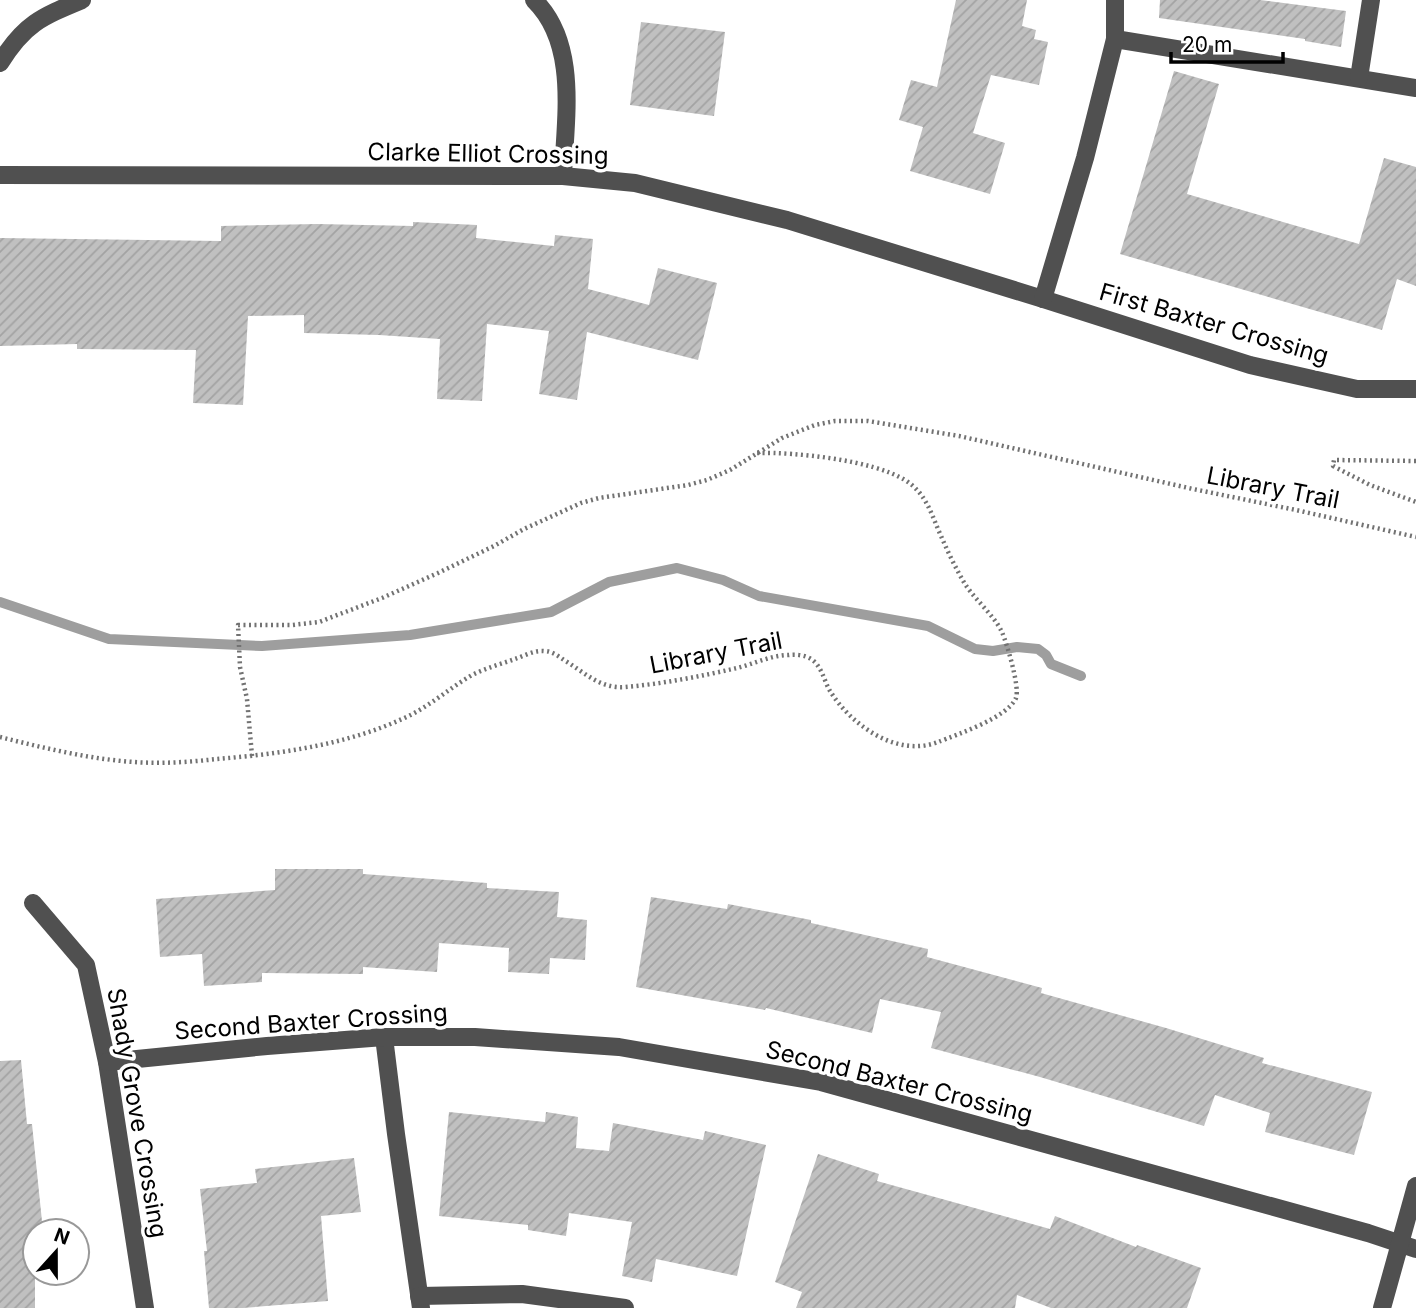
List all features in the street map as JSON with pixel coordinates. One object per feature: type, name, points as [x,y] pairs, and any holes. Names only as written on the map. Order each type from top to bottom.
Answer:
[{"type":"street","points":[[0,63],[10,47],[34,23],[82,0]]},
{"type":"street","points":[[534,0],[552,23],[563,56],[566,77],[563,176]]},
{"type":"street","points":[[1043,299],[1085,158],[1115,39],[1115,0]]},
{"type":"street","points":[[1359,78],[1371,0]]},
{"type":"street","points":[[1115,39],[1416,88]]},
{"type":"street","name":"Clarke Elliot Crossing","points":[[0,175],[563,176],[635,183],[787,220],[1043,299]]},
{"type":"street","name":"First Baxter Crossing","points":[[1043,299],[1250,365],[1357,389],[1416,389]]},
{"type":"street","name":"Shady Grove Crossing","points":[[33,903],[86,965],[107,1062],[145,1308]]},
{"type":"street","points":[[384,1037],[420,1302],[522,1294],[625,1308]]},
{"type":"street","name":"Second Baxter Crossing","points":[[107,1062],[384,1037],[475,1037],[619,1047],[821,1082],[1408,1246]]},
{"type":"street","points":[[1382,1308],[1408,1246],[1416,1186]]},
{"type":"path","name":"Library Trail","points":[[252,756],[247,699],[240,667],[239,625],[306,625],[319,622],[438,573],[581,503],[707,480],[730,470],[782,438],[815,425],[835,421],[868,421],[970,438],[1416,537]]},
{"type":"path","name":"Library Trail","points":[[0,737],[95,757],[137,762],[180,763],[252,756],[323,744],[383,727],[416,713],[473,674],[539,651],[550,652],[596,681],[619,688],[691,677],[779,656],[798,655],[810,659],[817,666],[828,688],[855,720],[882,738],[917,748],[934,744],[1006,710],[1017,694],[1017,684],[1003,635],[967,587],[927,502],[914,487],[893,473],[859,464],[797,454],[757,453]]},
{"type":"path","name":"Library Trail","points":[[1416,461],[1334,460],[1333,466],[1370,485],[1416,502]]},
{"type":"building","points":[[956,0],[1027,0],[1022,26],[1036,30],[1034,39],[1048,42],[1039,85],[991,75],[973,133],[1005,143],[990,194],[910,171],[923,127],[899,120],[911,80],[937,87]]},
{"type":"building","points":[[1160,0],[1260,0],[1346,11],[1341,47],[1305,39],[1159,18]]},
{"type":"building","points":[[641,22],[725,32],[714,116],[630,105]]},
{"type":"building","points":[[1174,71],[1219,84],[1187,194],[1359,244],[1384,158],[1416,167],[1416,286],[1397,279],[1382,330],[1120,254]]},
{"type":"building","points":[[413,222],[477,225],[476,238],[554,246],[555,235],[593,239],[588,289],[649,305],[658,268],[717,283],[698,360],[587,332],[577,400],[539,394],[549,331],[487,324],[482,401],[437,399],[440,339],[304,333],[304,315],[248,316],[243,405],[193,403],[196,350],[77,349],[77,344],[0,346],[0,238],[221,241],[221,226],[413,226]]},
{"type":"building","points":[[275,869],[363,869],[363,874],[487,883],[487,888],[559,892],[557,917],[587,920],[585,960],[550,958],[549,974],[508,972],[509,948],[439,943],[437,972],[363,967],[363,974],[262,973],[262,982],[204,986],[202,954],[160,957],[156,899],[275,890]]},
{"type":"building","points":[[651,897],[727,909],[728,904],[811,920],[811,923],[928,949],[927,957],[1042,988],[1041,993],[1264,1058],[1262,1063],[1372,1092],[1354,1155],[1265,1132],[1270,1113],[1215,1095],[1204,1126],[931,1048],[941,1012],[880,999],[872,1033],[766,1008],[765,1010],[636,987]]},
{"type":"building","points":[[21,1060],[27,1124],[32,1124],[42,1217],[21,1217],[21,1287],[35,1287],[35,1308],[0,1308],[0,1061]]},
{"type":"building","points":[[449,1112],[545,1122],[546,1112],[578,1117],[576,1148],[609,1151],[613,1123],[703,1140],[705,1131],[766,1145],[737,1276],[656,1259],[652,1282],[622,1276],[632,1222],[569,1213],[566,1236],[528,1230],[528,1225],[439,1216]]},
{"type":"building","points":[[818,1154],[879,1174],[877,1181],[1050,1229],[1055,1216],[1201,1268],[1187,1308],[1051,1308],[1017,1295],[1015,1308],[796,1308],[802,1292],[775,1282]]},
{"type":"building","points":[[354,1158],[361,1212],[321,1216],[328,1301],[209,1308],[204,1251],[207,1251],[200,1189],[257,1183],[255,1169]]},
{"type":"waterway","points":[[0,602],[109,639],[262,646],[410,635],[551,612],[609,582],[677,568],[723,580],[759,596],[928,626],[975,649],[1038,649],[1046,655],[1051,664],[1081,676]]}]
